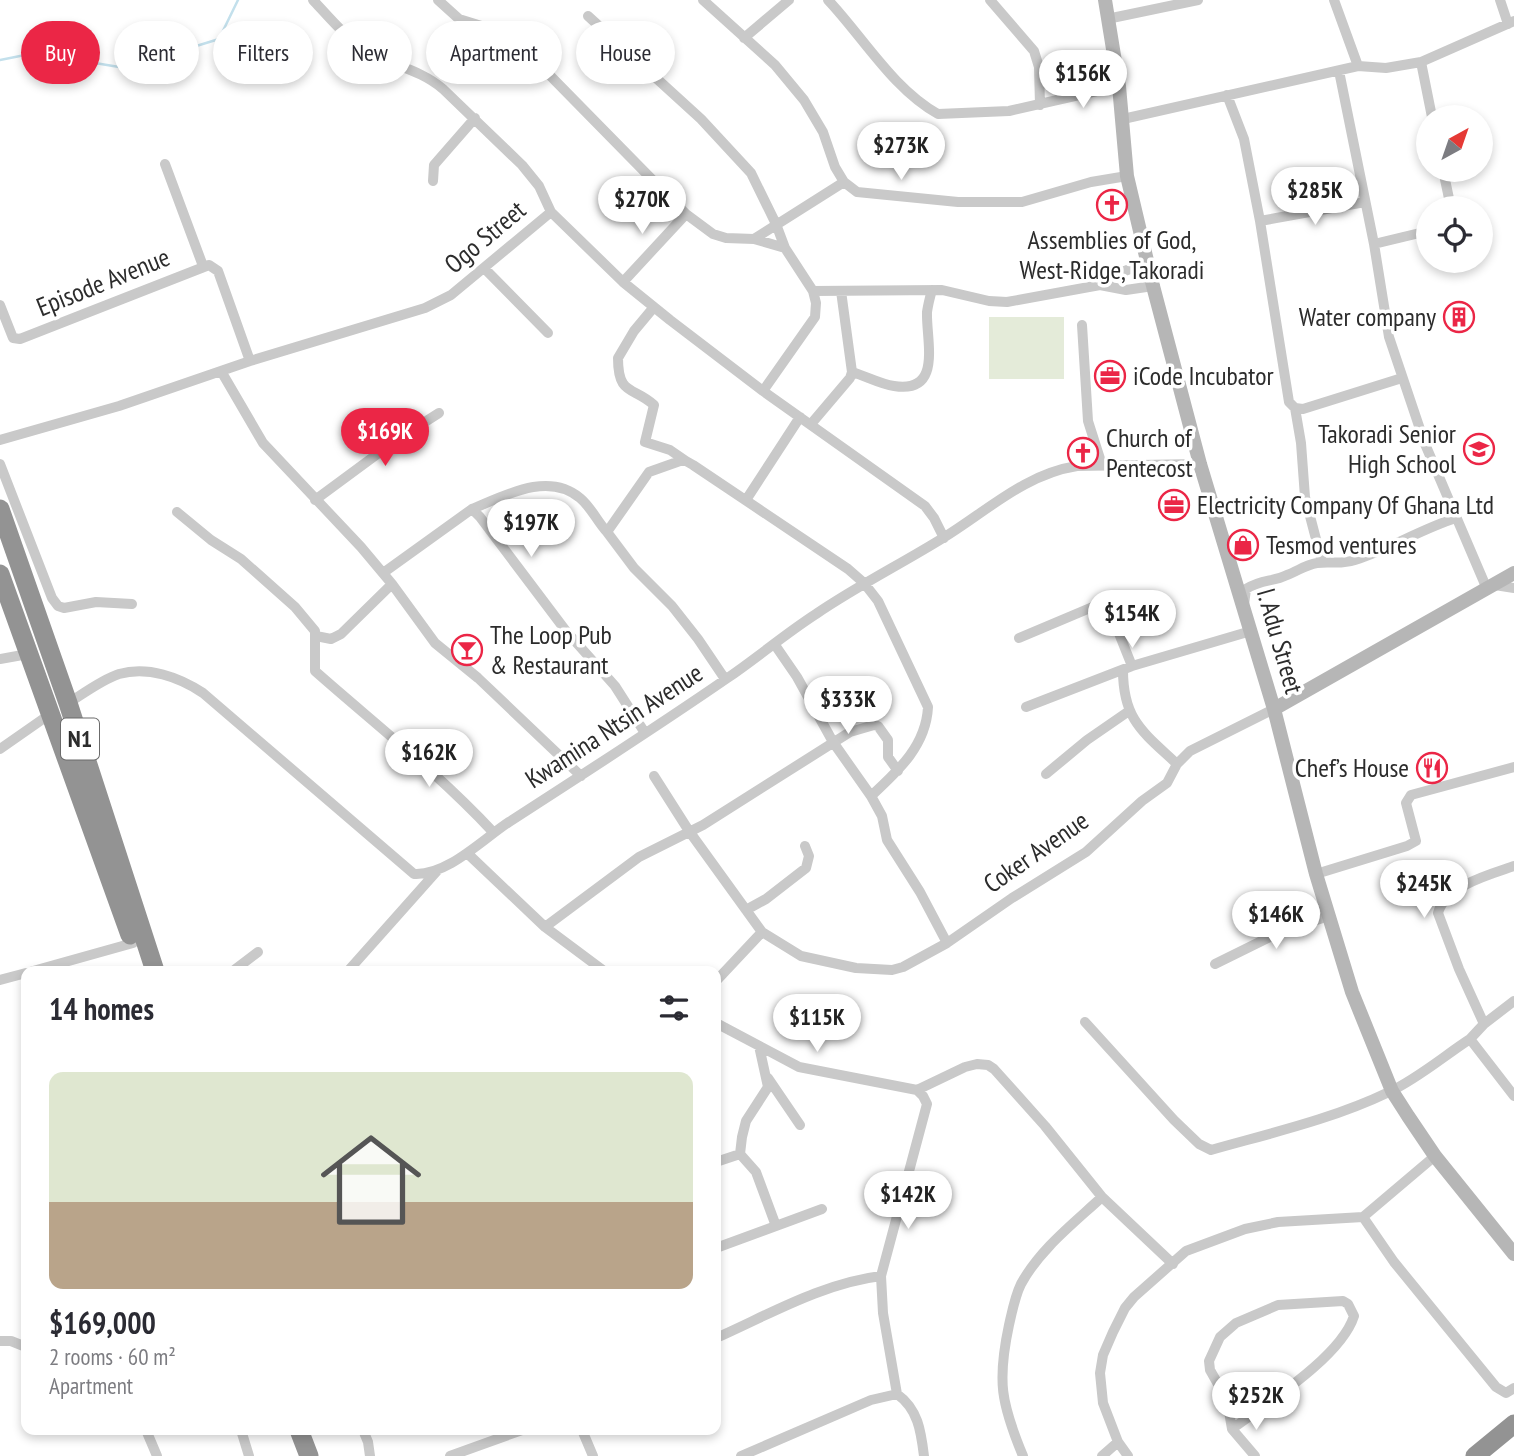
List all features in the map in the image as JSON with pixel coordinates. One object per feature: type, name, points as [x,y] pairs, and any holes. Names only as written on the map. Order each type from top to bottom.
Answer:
[{"type":"highway","name":"N1","points":[[0,509],[68,703],[153,966]]},
{"type":"highway","name":"N1","points":[[0,574],[140,966]]},
{"type":"highway","points":[[1475,1456],[1514,1424]]},
{"type":"highway","points":[[301,1435],[309,1456]]},
{"type":"highway","points":[[314,1435],[322,1456]]},
{"type":"street","points":[[313,0],[363,50],[432,79],[475,118],[530,175],[539,186],[551,212]]},
{"type":"street","points":[[438,0],[459,19],[504,33],[522,47],[686,214],[713,234],[726,238],[754,239],[785,248]]},
{"type":"street","points":[[703,0],[775,65],[804,100],[823,132],[835,167],[844,182],[857,192],[958,202],[1022,202],[1091,182],[1127,176]]},
{"type":"street","points":[[744,38],[789,0]]},
{"type":"street","points":[[828,0],[906,89],[938,114],[1009,111],[1119,86]]},
{"type":"street","points":[[990,0],[1034,51],[1039,67],[1040,105]]},
{"type":"street","name":"I. Adu Street","points":[[1105,0],[1119,86],[1127,176],[1147,262],[1200,464],[1275,709],[1316,874],[1352,992],[1392,1091],[1434,1156],[1514,1254]]},
{"type":"street","points":[[1107,19],[1198,0]]},
{"type":"street","points":[[1334,0],[1358,66]]},
{"type":"street","points":[[1122,119],[1358,66],[1386,68],[1421,62],[1511,23],[1500,0]]},
{"type":"street","points":[[588,16],[701,119],[737,156],[755,179],[785,248],[813,291],[815,317],[763,391]]},
{"type":"street","points":[[1421,62],[1430,105]]},
{"type":"street","points":[[1339,71],[1374,244],[1389,337],[1402,378],[1425,444],[1456,518],[1491,587],[1514,588]]},
{"type":"street","points":[[1227,95],[1244,139],[1260,220],[1289,402],[1295,408],[1301,443],[1305,497],[1322,562]]},
{"type":"street","points":[[433,181],[434,166],[475,118]]},
{"type":"street","points":[[166,164],[203,266],[214,267],[218,271],[250,361]]},
{"type":"street","points":[[754,239],[844,182]]},
{"type":"street","points":[[1260,220],[1365,202]]},
{"type":"street","name":"Ogo Street","points":[[0,440],[119,406],[250,361],[425,308],[451,295],[551,212],[623,282],[654,307],[763,391],[925,506],[943,538]]},
{"type":"street","points":[[623,282],[686,214]]},
{"type":"street","points":[[1374,244],[1416,234]]},
{"type":"street","points":[[1100,285],[1117,274],[1147,262]]},
{"type":"street","name":"Episode Avenue","points":[[0,305],[10,333],[13,338],[19,339],[203,266]]},
{"type":"street","points":[[485,269],[548,333]]},
{"type":"street","points":[[813,291],[942,290],[989,301],[1007,302],[1100,285],[1126,290],[1153,285]]},
{"type":"street","points":[[852,372],[896,387],[916,385],[922,380],[930,355],[927,310],[932,290]]},
{"type":"street","points":[[811,424],[850,378],[852,372],[841,291]]},
{"type":"street","points":[[654,307],[634,331],[618,358],[621,381],[626,389],[654,405],[645,442],[670,450],[848,569],[864,583],[878,601],[928,707],[928,715],[916,749],[898,771],[871,796]]},
{"type":"street","points":[[1082,324],[1088,421],[1102,466]]},
{"type":"street","points":[[221,372],[263,443],[361,547],[435,643],[478,678],[581,776]]},
{"type":"street","points":[[1295,408],[1303,409],[1402,378]]},
{"type":"street","points":[[315,500],[395,441],[439,413]]},
{"type":"street","points":[[746,500],[800,417]]},
{"type":"street","points":[[607,532],[649,472],[686,461]]},
{"type":"street","points":[[0,464],[52,598],[58,606],[64,608],[96,603],[132,604]]},
{"type":"street","name":"Kwamina Ntsin Avenue","points":[[357,966],[438,870],[726,680],[813,616],[943,538],[1030,481],[1059,469],[1200,464]]},
{"type":"street","points":[[383,573],[472,509],[530,487],[557,487],[581,498],[634,568],[678,614],[726,680]]},
{"type":"street","points":[[472,509],[566,631],[615,686],[645,733]]},
{"type":"street","points":[[177,512],[211,540],[242,559],[295,607],[316,636],[314,671],[424,764],[475,810],[493,832]]},
{"type":"street","points":[[1244,605],[1247,589],[1255,584],[1322,562],[1340,565],[1357,560],[1436,524],[1456,518]]},
{"type":"street","name":"Coker Avenue","points":[[654,776],[689,831],[762,932],[801,957],[874,970],[903,967],[947,943],[1086,852],[1142,801],[1167,783],[1177,764],[1190,751],[1275,709],[1514,573]]},
{"type":"street","points":[[316,636],[331,639],[341,634],[392,584]]},
{"type":"street","points":[[1019,638],[1102,603],[1108,606],[1128,668],[1123,685],[1129,710],[1141,730],[1177,764]]},
{"type":"street","points":[[1026,707],[1128,668],[1251,631]]},
{"type":"street","points":[[775,645],[797,677],[833,742],[871,796],[882,816],[887,840],[920,892],[947,943]]},
{"type":"street","points":[[0,659],[29,654]]},
{"type":"street","points":[[0,749],[68,703],[120,674],[150,673],[185,681],[212,701],[414,874],[426,875],[438,870]]},
{"type":"street","points":[[1046,774],[1129,710]]},
{"type":"street","points":[[545,927],[639,858],[703,825],[850,733],[878,726],[888,740],[888,757],[898,771]]},
{"type":"street","points":[[1316,874],[1416,841],[1406,803],[1411,795],[1514,766]]},
{"type":"street","points":[[746,910],[766,899],[806,868],[809,856],[805,846]]},
{"type":"street","points":[[467,853],[545,927],[597,966]]},
{"type":"street","points":[[1484,1024],[1438,913],[1440,905],[1448,897],[1469,882],[1514,866]]},
{"type":"street","points":[[1215,964],[1282,931],[1329,916]]},
{"type":"street","points":[[721,976],[762,932]]},
{"type":"street","points":[[51,966],[133,943]]},
{"type":"street","points":[[240,966],[258,952]]},
{"type":"street","points":[[0,980],[21,974]]},
{"type":"street","points":[[1085,1022],[1174,1120],[1199,1144],[1211,1150],[1313,1122],[1392,1091],[1470,1039],[1484,1024],[1514,1002]]},
{"type":"street","points":[[721,1026],[799,1067],[917,1090],[927,1104],[881,1276],[883,1313],[897,1394],[910,1403],[922,1438],[924,1456]]},
{"type":"street","points":[[1470,1039],[1514,1096]]},
{"type":"street","points":[[760,1046],[768,1078],[767,1091],[747,1122],[741,1137],[740,1154],[756,1172],[776,1226]]},
{"type":"street","points":[[917,1090],[965,1067],[988,1065],[1035,1114],[1102,1197],[1172,1264]]},
{"type":"street","points":[[768,1078],[800,1125]]},
{"type":"street","points":[[721,1160],[740,1154]]},
{"type":"street","points":[[1128,1456],[1118,1442],[1103,1403],[1100,1373],[1103,1355],[1125,1308],[1134,1297],[1186,1251],[1245,1229],[1278,1222],[1363,1217],[1434,1156]]},
{"type":"street","points":[[1023,1456],[1006,1407],[1002,1380],[1002,1360],[1021,1284],[1052,1243],[1102,1197]]},
{"type":"street","points":[[721,1246],[822,1209]]},
{"type":"street","points":[[1363,1217],[1394,1262],[1496,1387],[1506,1393],[1514,1388]]},
{"type":"street","points":[[721,1336],[817,1293],[864,1278],[881,1276]]},
{"type":"street","points":[[1232,1429],[1299,1380],[1342,1340],[1354,1316],[1348,1304],[1343,1301],[1321,1301],[1278,1305],[1236,1323],[1220,1337],[1212,1351],[1210,1370],[1227,1400],[1232,1429],[1255,1456]]},
{"type":"street","points":[[0,1341],[11,1340],[21,1345]]},
{"type":"street","points":[[741,1456],[871,1400],[897,1394]]},
{"type":"street","points":[[148,1435],[158,1456]]},
{"type":"street","points":[[243,1435],[249,1456]]},
{"type":"street","points":[[365,1435],[370,1456]]},
{"type":"street","points":[[481,1435],[484,1443]]},
{"type":"street","points":[[450,1456],[507,1435]]},
{"type":"street","points":[[584,1435],[593,1456]]},
{"type":"street","points":[[1102,1456],[1118,1442]]},
{"type":"green space","points":[[989,317],[1064,317],[1064,379],[989,379]]},
{"type":"waterway","points":[[0,60],[35,53],[125,68],[219,39],[238,0]]},
{"type":"place","name":"Assemblies of God, West-Ridge, Takoradi","points":[[1112,205]]},
{"type":"place","name":"Water company","points":[[1459,317]]},
{"type":"place","name":"iCode Incubator","points":[[1110,376]]},
{"type":"place","name":"Takoradi Senior High School","points":[[1479,449]]},
{"type":"place","name":"Church of Pentecost","points":[[1083,453]]},
{"type":"place","name":"Electricity Company Of Ghana Ltd","points":[[1174,505]]},
{"type":"place","name":"Tesmod ventures","points":[[1243,545]]},
{"type":"place","name":"The Loop Pub & Restaurant","points":[[467,650]]},
{"type":"place","name":"Chef’s House","points":[[1432,768]]}]
